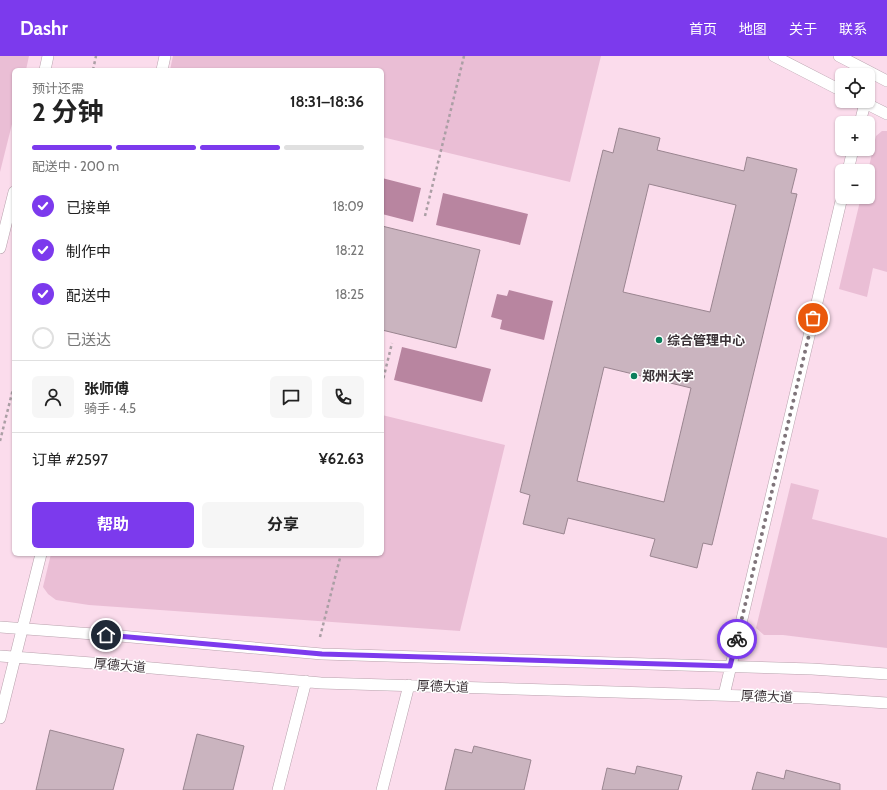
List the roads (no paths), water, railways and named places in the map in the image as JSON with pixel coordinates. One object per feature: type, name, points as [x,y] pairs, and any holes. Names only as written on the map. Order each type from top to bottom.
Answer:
[{"type":"lane","points":[[45,68],[48,56]]},
{"type":"lane","points":[[162,68],[165,56]]},
{"type":"lane","points":[[774,56],[835,87]]},
{"type":"lane","points":[[839,56],[887,81]]},
{"type":"lane","points":[[875,108],[887,114]]},
{"type":"lane","points":[[0,248],[12,200]]},
{"type":"lane","points":[[724,695],[840,204]]},
{"type":"lane","points":[[0,718],[40,556]]},
{"type":"lane","points":[[0,627],[317,653],[812,669],[887,674]]},
{"type":"lane","name":"厚德大道","points":[[0,656],[320,683],[810,698],[887,703]]},
{"type":"lane","points":[[278,790],[306,681]]},
{"type":"lane","points":[[382,790],[408,685]]},
{"type":"place","name":"综合管理中心","points":[[659,340]]},
{"type":"place","name":"郑州大学","points":[[634,376]]}]
